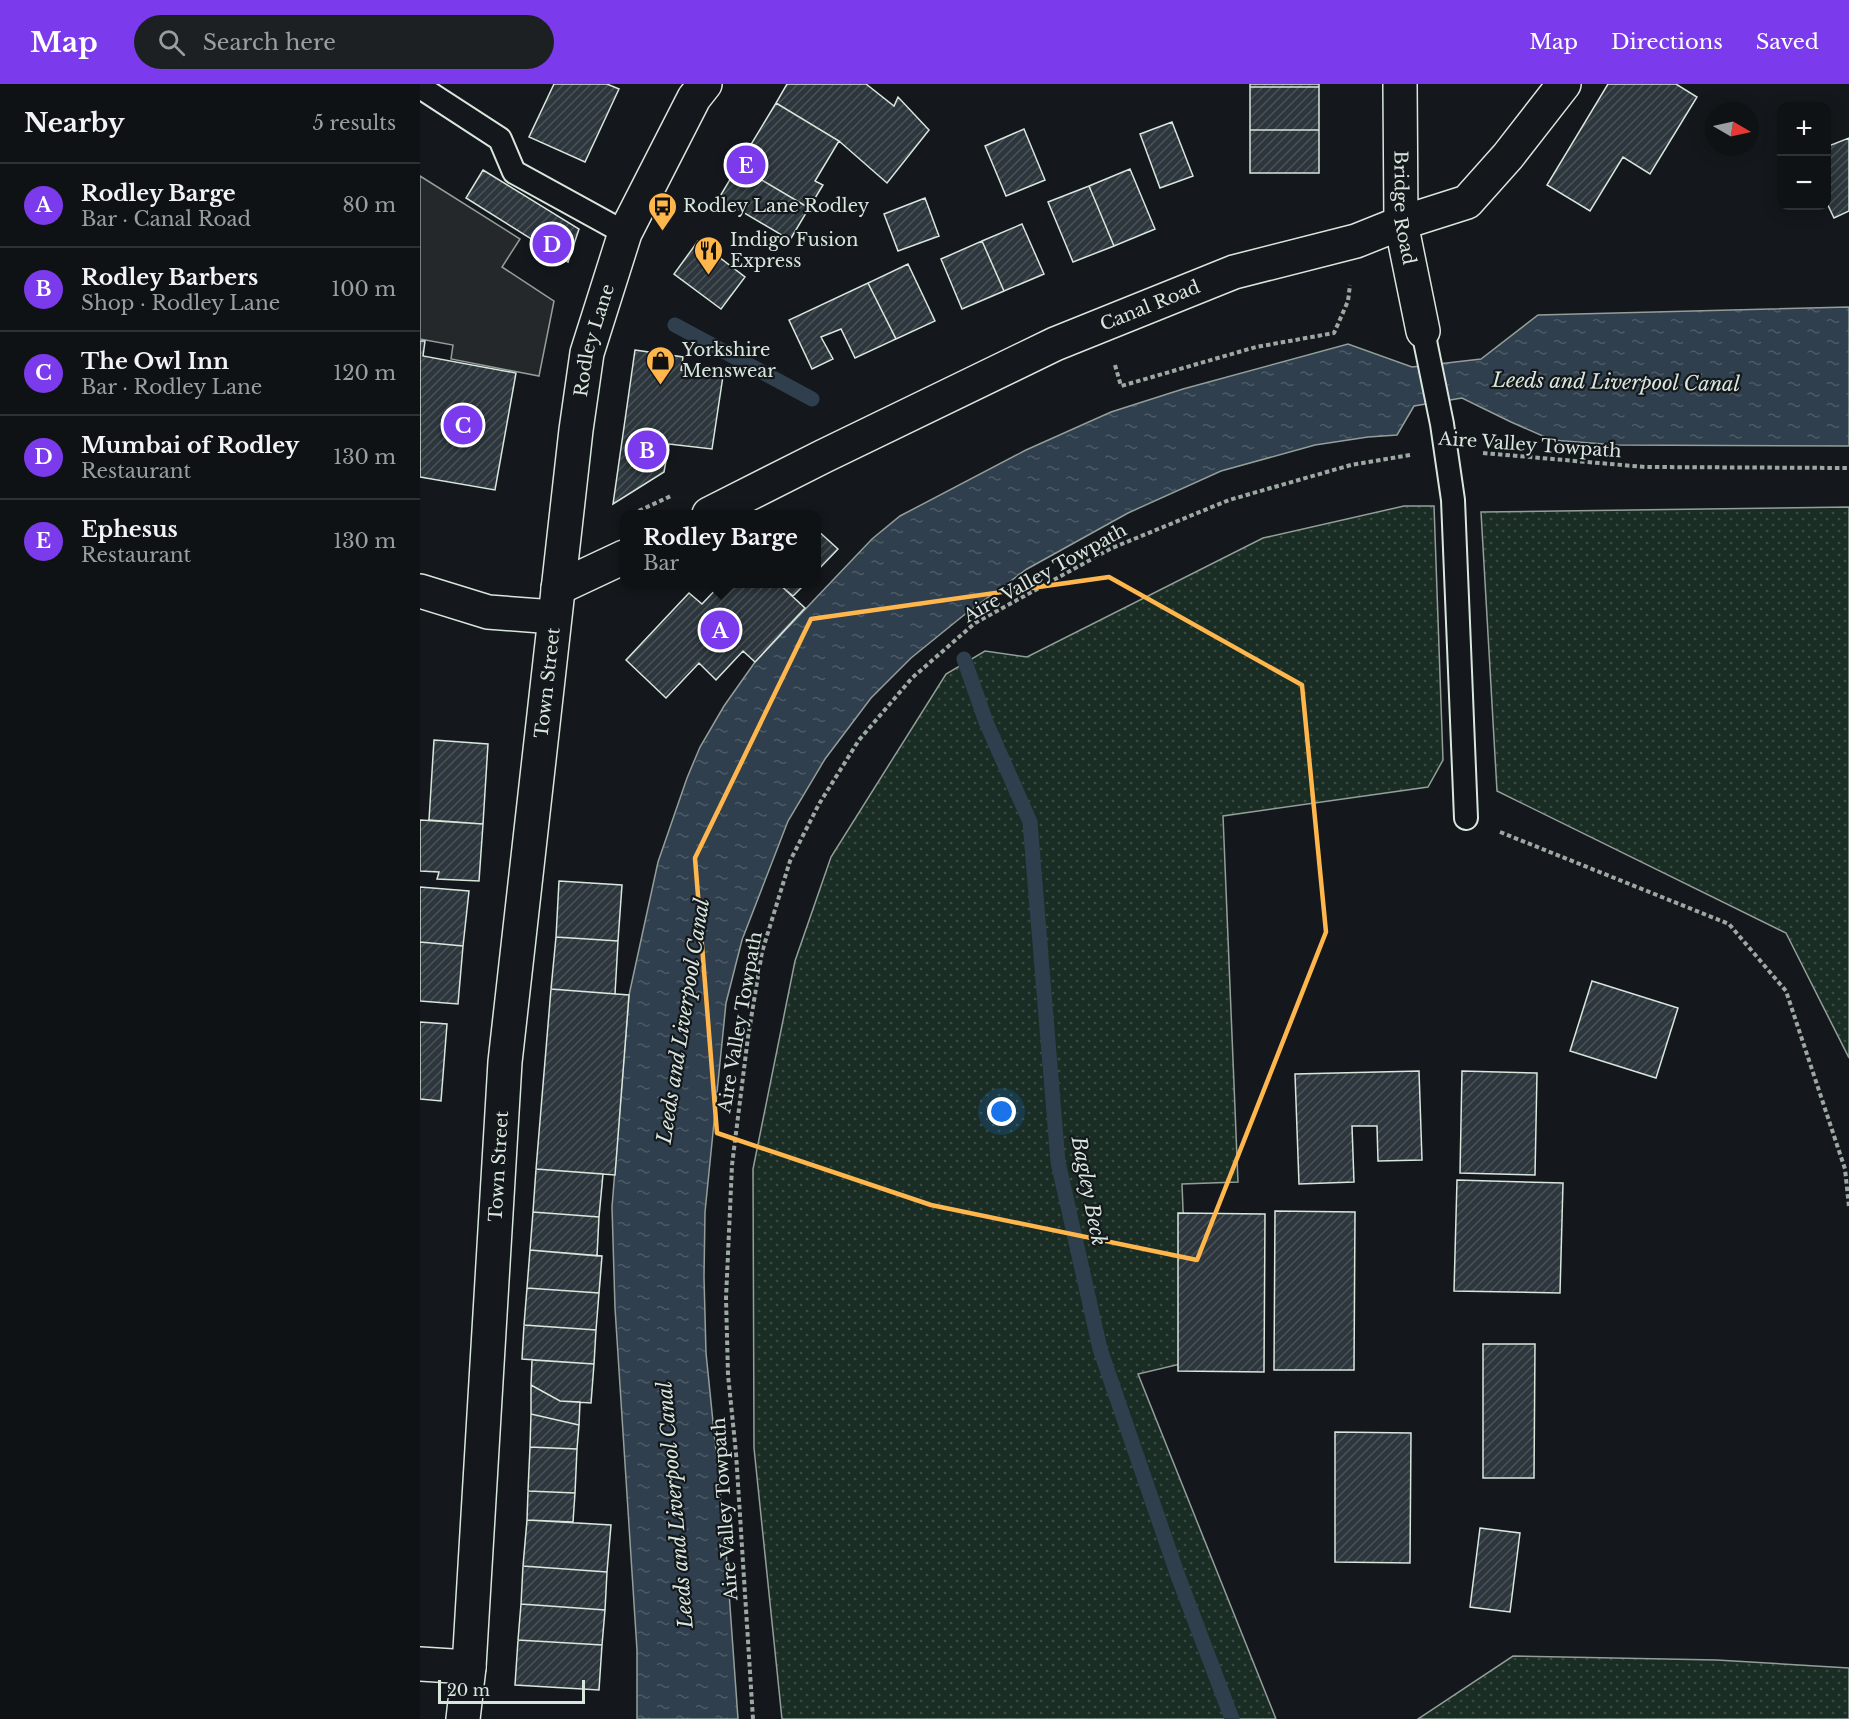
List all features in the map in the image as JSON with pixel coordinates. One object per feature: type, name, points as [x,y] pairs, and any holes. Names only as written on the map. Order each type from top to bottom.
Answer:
[{"type":"main road","name":"Rodley Lane","points":[[556,602],[587,353],[626,233],[694,98],[705,84]]},
{"type":"main road","name":"Bridge Road","points":[[1400,84],[1401,223],[1423,331]]},
{"type":"main road","name":"Canal Road","points":[[717,510],[1055,344],[1234,272],[1356,241],[1401,223],[1467,202],[1508,156],[1564,84]]},
{"type":"main road","points":[[420,591],[488,612],[556,602],[620,560]]},
{"type":"main road","name":"Town Street","points":[[463,1719],[469,1667],[505,1062],[556,602]]},
{"type":"main road","points":[[420,1664],[469,1667]]},
{"type":"lane","points":[[420,87],[500,139],[514,172],[626,233]]},
{"type":"lane","points":[[1423,331],[1442,424],[1453,500],[1466,818]]},
{"type":"path","points":[[1120,386],[1256,347],[1334,333]]},
{"type":"path","name":"Aire Valley Towpath","points":[[753,1719],[736,1453],[728,1375],[726,1298],[732,1165],[748,1037],[762,952],[790,861],[819,804],[859,740],[912,678],[975,622],[1112,548],[1229,500],[1351,465],[1445,449],[1646,467],[1849,468]]},
{"type":"path","points":[[1466,818],[1730,924],[1786,991],[1845,1169],[1849,1207]]},
{"type":"highlighted area","points":[[1109,577],[1302,685],[1326,932],[1197,1260],[931,1205],[717,1133],[695,858],[811,619]]},
{"type":"green space","points":[[1404,506],[1434,506],[1443,760],[1428,787],[1223,816],[1238,1182],[1182,1184],[1189,1362],[1138,1374],[1276,1719],[782,1719],[754,1448],[753,1169],[795,961],[831,857],[946,674],[985,651],[1027,657],[1263,538]]},
{"type":"green space","points":[[1849,507],[1849,1058],[1786,933],[1497,791],[1481,512]]},
{"type":"green space","points":[[1513,1656],[1717,1660],[1849,1668],[1849,1719],[1418,1719]]},
{"type":"shaded area","points":[[420,176],[520,239],[502,267],[554,301],[539,376],[451,359],[453,345],[420,339]]},
{"type":"water","name":"Leeds and Liverpool Canal","points":[[1849,307],[1849,446],[1616,445],[1552,440],[1462,398],[1414,406],[1397,435],[1315,445],[1221,471],[1128,513],[1027,569],[964,615],[911,658],[871,698],[825,759],[788,821],[742,940],[726,1003],[705,1212],[704,1277],[706,1353],[726,1550],[738,1719],[637,1719],[637,1650],[615,1308],[612,1207],[629,995],[658,862],[687,778],[700,747],[724,706],[755,662],[872,539],[900,516],[1026,450],[1111,412],[1183,389],[1348,344],[1412,367],[1481,359],[1538,315]]},
{"type":"building","points":[[554,84],[607,84],[619,89],[585,162],[529,137]]},
{"type":"building","points":[[787,84],[866,84],[894,106],[898,97],[929,130],[887,183],[839,141],[776,103]]},
{"type":"building","points":[[1250,84],[1319,84],[1319,87],[1250,87]]},
{"type":"building","points":[[1608,84],[1676,84],[1697,97],[1650,174],[1623,157],[1590,211],[1547,185]]},
{"type":"building","points":[[1250,87],[1319,87],[1319,130],[1250,130]]},
{"type":"building","points":[[776,103],[839,141],[815,181],[823,185],[809,208],[738,166]]},
{"type":"building","points":[[1172,122],[1193,176],[1160,188],[1140,134]]},
{"type":"building","points":[[1024,129],[1045,180],[1006,196],[985,146]]},
{"type":"building","points":[[1250,130],[1319,130],[1319,173],[1250,173]]},
{"type":"building","points":[[1849,138],[1849,211],[1834,218],[1830,210],[1831,145]]},
{"type":"building","points":[[738,166],[809,208],[790,240],[719,198]]},
{"type":"building","points":[[1130,169],[1155,229],[1114,246],[1089,186]]},
{"type":"building","points":[[483,170],[579,229],[568,262],[466,198]]},
{"type":"building","points":[[1089,186],[1114,246],[1073,262],[1048,202]]},
{"type":"building","points":[[925,198],[939,236],[898,251],[884,214]]},
{"type":"building","points":[[1022,224],[1044,274],[1004,291],[982,241]]},
{"type":"building","name":"Indigo Fusion Express","points":[[698,241],[745,277],[721,309],[674,274]]},
{"type":"building","points":[[982,241],[1004,291],[962,309],[941,259]]},
{"type":"building","points":[[908,264],[935,321],[896,339],[868,283]]},
{"type":"building","points":[[868,283],[896,339],[855,358],[841,329],[821,337],[833,359],[812,369],[789,320]]},
{"type":"building","points":[[420,341],[425,341],[423,356],[516,373],[495,490],[420,477]]},
{"type":"building","points":[[635,350],[683,357],[681,370],[723,376],[712,449],[669,444],[664,472],[613,504]]},
{"type":"building","points":[[821,534],[838,549],[821,567]]},
{"type":"building","points":[[717,588],[783,588],[805,608],[755,662],[743,651],[716,680],[699,663],[666,698],[626,660],[689,593],[702,604]]},
{"type":"building","points":[[784,588],[801,588],[793,596]]},
{"type":"building","points":[[434,740],[488,744],[483,824],[429,820]]},
{"type":"building","points":[[420,820],[483,824],[479,881],[437,879],[439,872],[420,871]]},
{"type":"building","points":[[559,881],[622,885],[618,941],[556,937]]},
{"type":"building","points":[[420,887],[469,891],[463,946],[420,942]]},
{"type":"building","points":[[556,937],[618,941],[615,994],[551,989]]},
{"type":"building","points":[[420,942],[463,946],[458,1004],[420,1001]]},
{"type":"building","points":[[1592,981],[1678,1008],[1656,1078],[1570,1051]]},
{"type":"building","points":[[551,989],[629,995],[615,1175],[536,1169]]},
{"type":"building","points":[[420,1022],[447,1024],[441,1101],[420,1099]]},
{"type":"building","points":[[1419,1071],[1422,1160],[1378,1161],[1377,1126],[1352,1126],[1354,1182],[1299,1184],[1295,1074]]},
{"type":"building","points":[[1462,1071],[1537,1073],[1535,1175],[1460,1173]]},
{"type":"building","points":[[536,1169],[603,1174],[599,1217],[533,1212]]},
{"type":"building","points":[[1457,1180],[1563,1183],[1560,1293],[1454,1291]]},
{"type":"building","points":[[1275,1211],[1355,1212],[1354,1370],[1274,1370]]},
{"type":"building","points":[[533,1212],[599,1217],[597,1256],[530,1250]]},
{"type":"building","points":[[1178,1213],[1265,1214],[1264,1372],[1178,1371]]},
{"type":"building","points":[[530,1250],[602,1256],[599,1293],[527,1288]]},
{"type":"building","points":[[527,1288],[599,1293],[596,1330],[524,1325]]},
{"type":"building","points":[[524,1325],[596,1330],[594,1364],[522,1359]]},
{"type":"building","points":[[1483,1344],[1535,1344],[1534,1478],[1483,1478]]},
{"type":"building","points":[[532,1360],[594,1364],[591,1403],[560,1401],[531,1385]]},
{"type":"building","points":[[531,1385],[560,1401],[580,1402],[579,1425],[531,1414]]},
{"type":"building","points":[[531,1414],[579,1425],[577,1449],[530,1447]]},
{"type":"building","points":[[1335,1432],[1411,1433],[1410,1563],[1335,1562]]},
{"type":"building","points":[[530,1447],[577,1449],[575,1493],[528,1491]]},
{"type":"building","points":[[528,1491],[575,1493],[573,1522],[527,1520]]},
{"type":"building","points":[[527,1520],[611,1525],[607,1572],[523,1566]]},
{"type":"building","points":[[1480,1528],[1520,1533],[1510,1612],[1470,1607]]},
{"type":"building","points":[[523,1566],[607,1572],[605,1610],[521,1604]]},
{"type":"building","points":[[521,1604],[605,1610],[602,1645],[518,1640]]},
{"type":"building","points":[[518,1640],[602,1645],[599,1690],[515,1685]]},
{"type":"waterway","name":"Bagley Beck","points":[[675,325],[812,399]]},
{"type":"waterway","name":"Bagley Beck","points":[[964,659],[986,722],[1030,822],[1058,1162],[1100,1349],[1178,1576],[1232,1719]]},
{"type":"place","name":"Ephesus","points":[[746,165]]},
{"type":"place","name":"Rodley Lane Rodley","points":[[662,232]]},
{"type":"place","name":"Mumbai of Rodley","points":[[552,244]]},
{"type":"place","name":"Indigo Fusion Express","points":[[709,276]]},
{"type":"place","name":"Yorkshire Menswear","points":[[661,386]]},
{"type":"place","name":"The Owl Inn","points":[[463,425]]},
{"type":"place","name":"Rodley Barbers","points":[[647,450]]},
{"type":"place","name":"Rodley Barge","points":[[720,630]]}]
